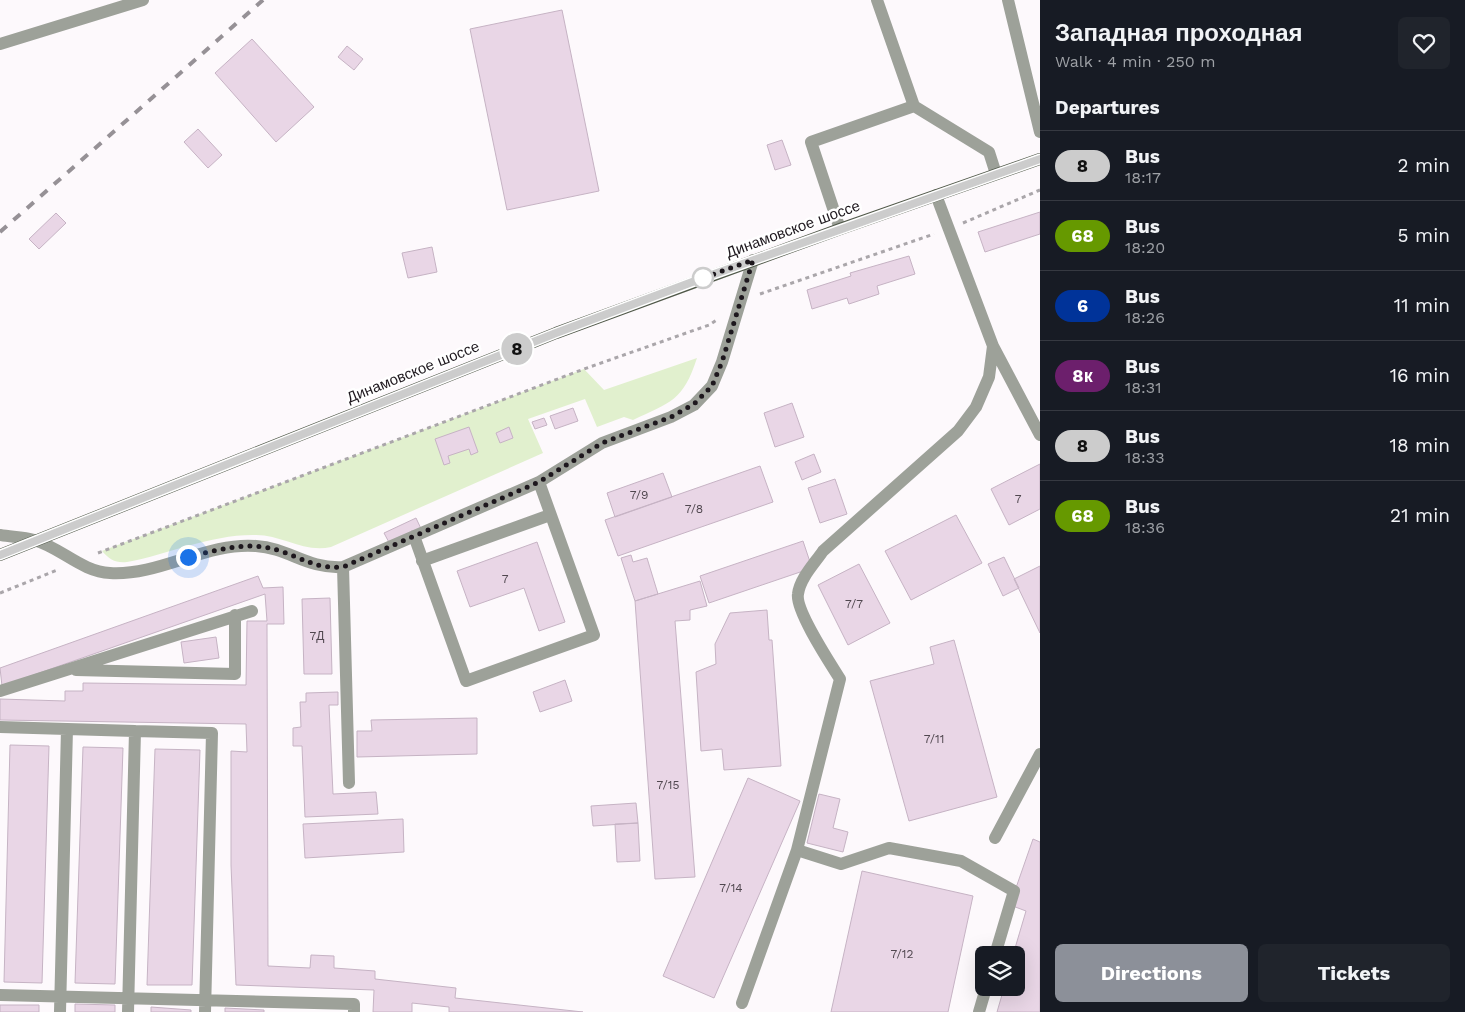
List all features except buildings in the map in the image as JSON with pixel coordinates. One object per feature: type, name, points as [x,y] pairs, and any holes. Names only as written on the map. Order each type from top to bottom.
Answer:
[{"type":"main road","name":"Динамовское шоссе","points":[[0,555],[556,333],[753,260],[1040,159]]},
{"type":"lane","points":[[0,44],[143,0]]},
{"type":"lane","points":[[877,0],[914,106],[989,152],[996,174]]},
{"type":"lane","points":[[1008,0],[1040,132]]},
{"type":"lane","points":[[840,229],[811,142],[914,106]]},
{"type":"lane","points":[[936,195],[993,346],[1040,435]]},
{"type":"lane","points":[[0,535],[35,540],[78,563],[108,573],[130,572],[227,547],[256,546],[279,550],[307,563],[327,568],[343,567],[539,482],[602,443],[671,417],[694,404],[712,386],[722,362],[753,260]]},
{"type":"lane","points":[[742,1003],[798,850],[840,680],[801,612],[797,594],[806,575],[823,551],[958,431],[976,407],[989,377],[993,346]]},
{"type":"lane","points":[[414,536],[466,681],[594,635],[539,482]]},
{"type":"lane","points":[[422,561],[550,515]]},
{"type":"lane","points":[[343,567],[349,783]]},
{"type":"lane","points":[[0,691],[252,610]]},
{"type":"lane","points":[[66,670],[235,674],[235,615]]},
{"type":"lane","points":[[0,727],[212,733],[205,1006]]},
{"type":"lane","points":[[60,1012],[68,729]]},
{"type":"lane","points":[[128,1012],[135,731]]},
{"type":"lane","points":[[995,838],[1040,754]]},
{"type":"lane","points":[[798,850],[841,864],[889,848],[961,861],[1014,891],[998,946]]},
{"type":"lane","points":[[0,995],[128,998],[205,1006],[354,1004],[354,1012]]},
{"type":"lane","points":[[979,1012],[984,996]]},
{"type":"path","points":[[0,593],[78,563],[102,551],[566,376],[709,325],[738,305],[768,290],[950,228],[1040,190]]},
{"type":"green space","points":[[697,358],[681,392],[657,409],[633,420],[624,417],[597,427],[585,399],[528,419],[543,453],[331,547],[312,548],[256,535],[207,541],[127,562],[113,560],[102,551],[584,369],[604,390]]},
{"type":"railway","points":[[0,232],[263,0]]},
{"type":"bus line","name":"8","points":[[0,555],[556,333],[703,278],[1040,159]]},
{"type":"route","points":[[188,557],[227,547],[256,546],[279,550],[307,563],[327,568],[343,567],[539,482],[602,443],[671,417],[694,404],[712,386],[722,362],[753,260],[703,278]]}]
